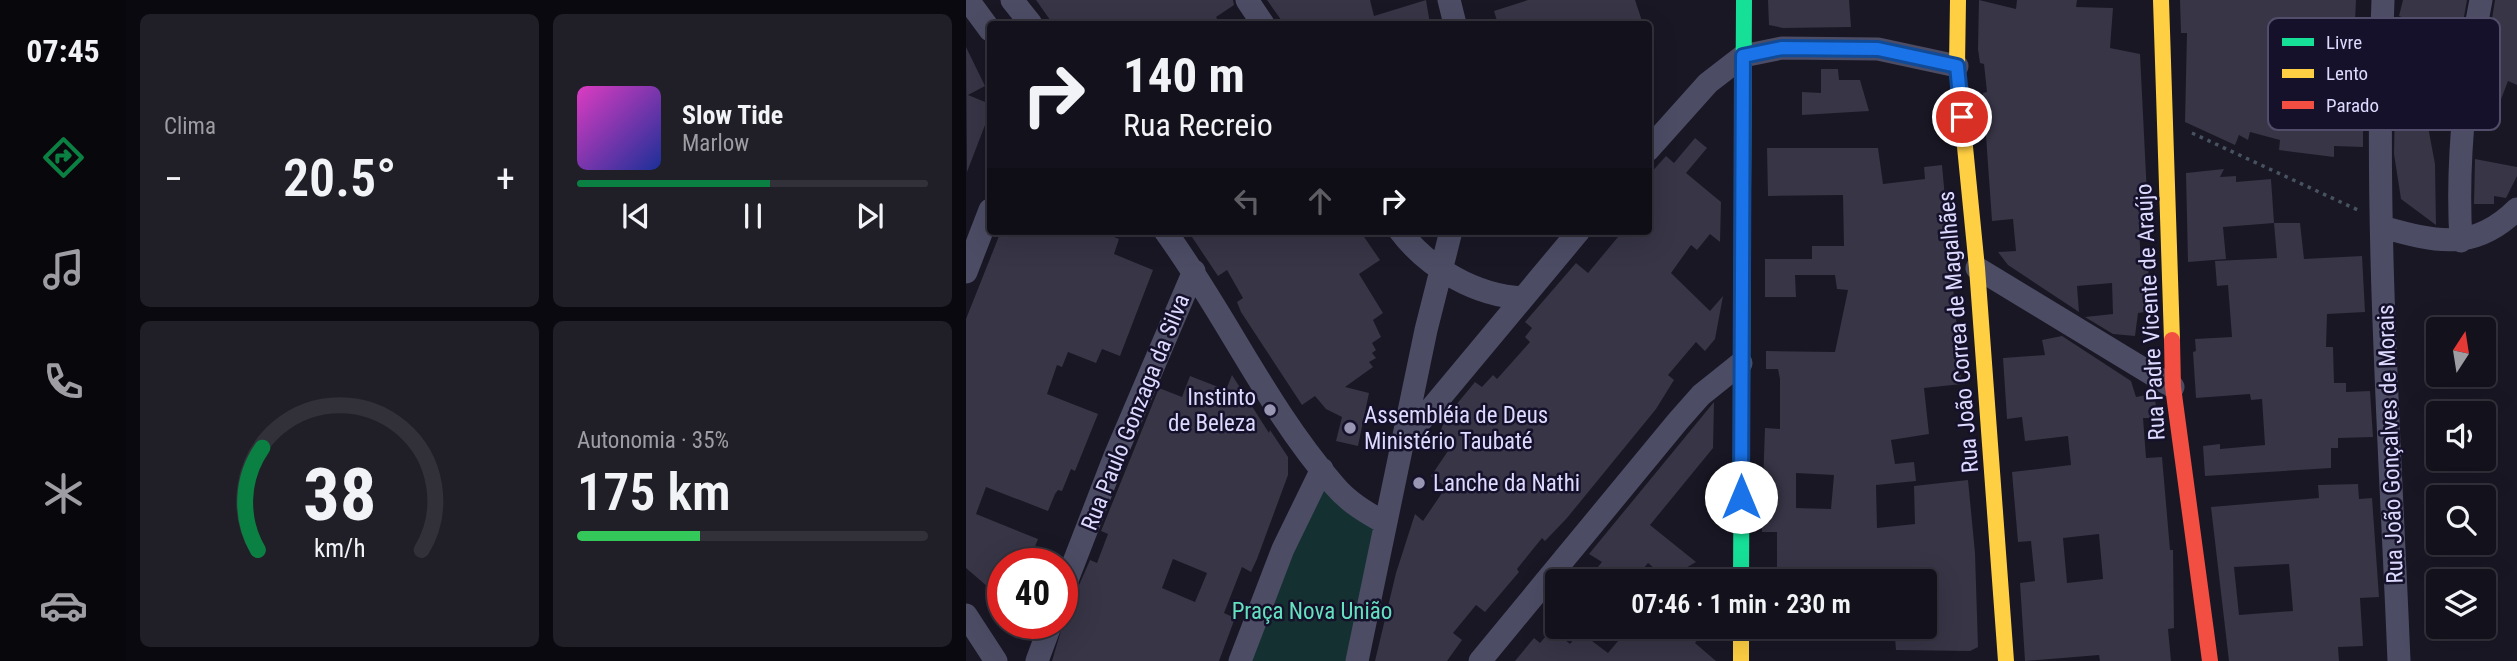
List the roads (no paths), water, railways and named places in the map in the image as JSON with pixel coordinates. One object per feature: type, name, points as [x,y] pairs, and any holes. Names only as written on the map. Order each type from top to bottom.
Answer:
[{"type":"street","points":[[968,0],[987,26]]},
{"type":"street","points":[[1012,0],[1029,21]]},
{"type":"street","points":[[1247,0],[1261,21]]},
{"type":"street","points":[[1449,0],[1454,21]]},
{"type":"street","name":"Rua João Correa de Magalhães","points":[[1958,0],[1957,66],[1977,268],[2006,661]]},
{"type":"street","name":"Rua Padre Vicente de Araújo","points":[[2161,0],[2173,387],[2210,661]]},
{"type":"street","name":"Rua João Gonçalves de Morais","points":[[2383,18],[2384,0]]},
{"type":"street","points":[[2478,18],[2481,0]]},
{"type":"street","points":[[1741,569],[1744,1]]},
{"type":"street","points":[[1652,146],[1708,83],[1743,56],[1782,48],[1878,49],[1957,66]]},
{"type":"street","name":"Rua João Gonçalves de Morais","points":[[2381,130],[2399,661]]},
{"type":"street","points":[[2461,241],[2458,196],[2462,130]]},
{"type":"street","points":[[2382,223],[2438,241],[2461,241],[2481,235],[2502,223],[2517,209]]},
{"type":"street","points":[[966,272],[987,218]]},
{"type":"street","points":[[1168,235],[1194,271],[1259,380],[1322,469],[1348,499],[1385,523]]},
{"type":"street","points":[[1403,235],[1413,248],[1440,269],[1495,295],[1523,298]]},
{"type":"street","points":[[1357,661],[1402,442],[1450,235]]},
{"type":"street","points":[[1402,442],[1576,235]]},
{"type":"street","points":[[1977,268],[2173,387]]},
{"type":"street","name":"Rua Paulo Gonzaga da Silva","points":[[1078,552],[1115,456],[1194,271]]},
{"type":"street","points":[[1480,661],[1678,421],[1701,396],[1741,363]]},
{"type":"street","points":[[1240,661],[1283,549],[1322,469]]},
{"type":"street","points":[[966,615],[996,661]]},
{"type":"street","points":[[1037,661],[1045,639]]},
{"type":"street","points":[[1741,639],[1741,661]]},
{"type":"place","name":"Instinto de Beleza","points":[[1270,410]]},
{"type":"place","name":"Assembléia de Deus Ministério Taubaté","points":[[1350,428]]},
{"type":"place","name":"Lanche da Nathi","points":[[1419,483]]},
{"type":"park label","name":"Praça Nova União","points":[[1312,611]]}]
